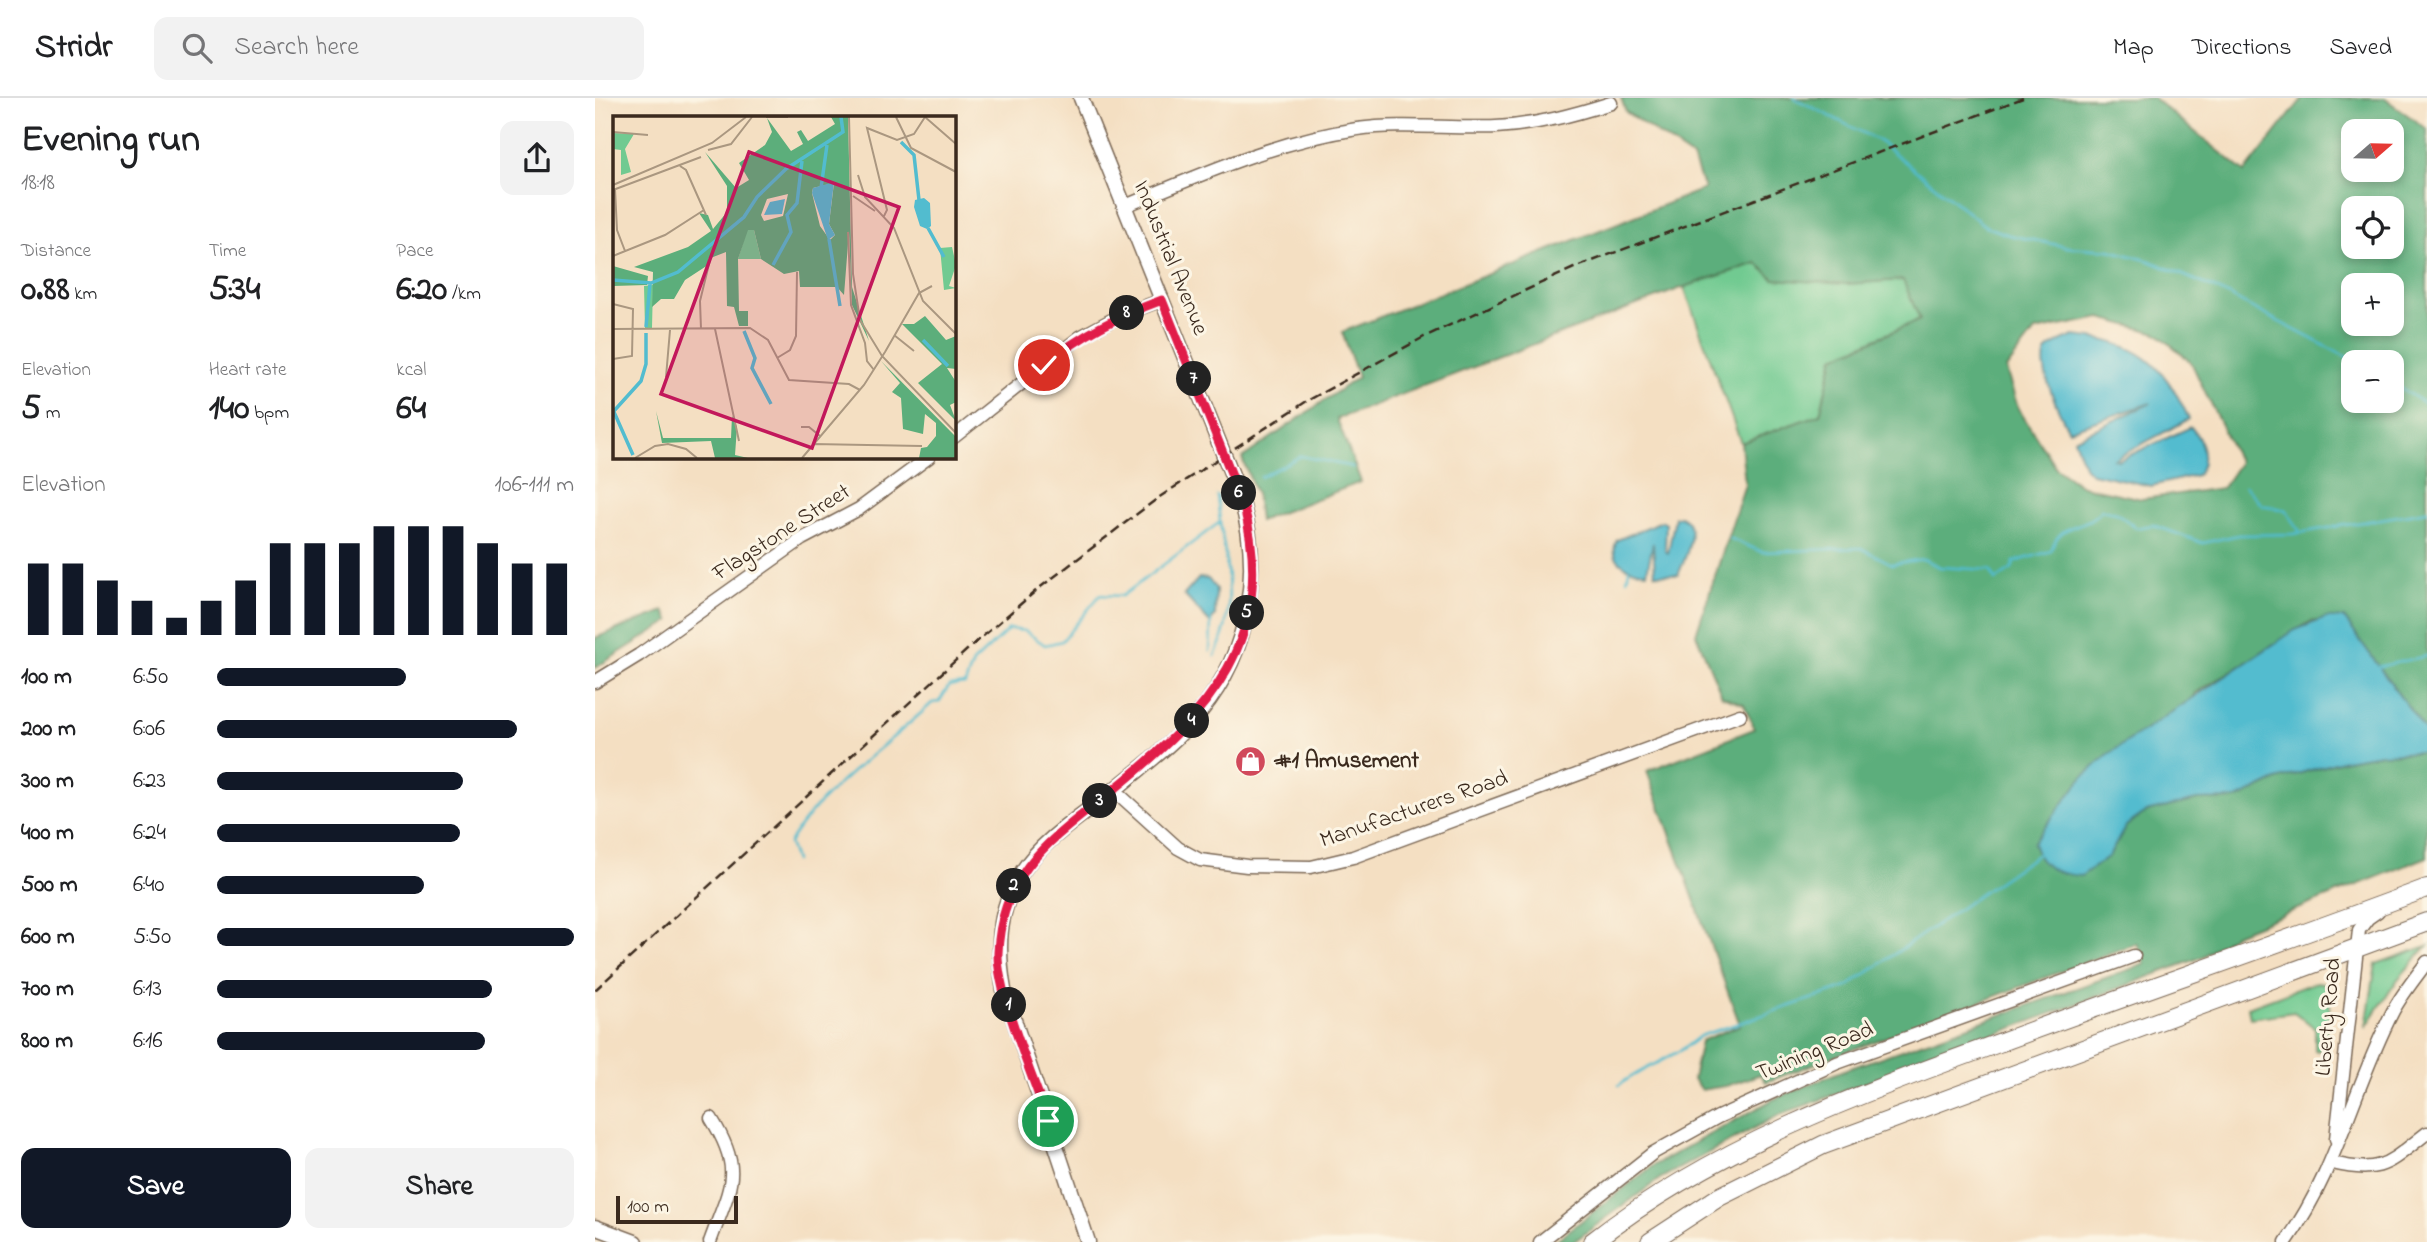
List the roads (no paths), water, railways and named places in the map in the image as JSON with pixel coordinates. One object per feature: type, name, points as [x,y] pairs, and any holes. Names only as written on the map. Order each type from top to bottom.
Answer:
[{"type":"highway","points":[[1592,1242],[1655,1195],[1709,1163],[1862,1093],[2427,888]]},
{"type":"highway","points":[[1650,1242],[1719,1197],[1823,1145],[2427,922]]},
{"type":"main road","name":"Industrial Avenue","points":[[1081,98],[1243,503],[1250,538],[1252,578],[1242,632],[1218,688],[1185,728],[1051,840],[1022,872],[1009,897],[1001,923],[998,956],[1004,990],[1088,1242]]},
{"type":"main road","points":[[595,1227],[633,1241]]},
{"type":"street","points":[[1125,206],[1266,150],[1313,136],[1361,128],[1496,127],[1537,123],[1611,103]]},
{"type":"street","points":[[955,436],[1080,337],[1119,316],[1162,300]]},
{"type":"street","name":"Flagstone Street","points":[[595,682],[802,539],[859,509],[928,458]]},
{"type":"street","name":"Manufacturers Road","points":[[1114,790],[1178,848],[1200,860],[1247,866],[1311,867],[1353,857],[1740,715]]},
{"type":"street","name":"Liberty Road","points":[[2332,1163],[2342,1098],[2359,930],[2368,918],[2404,897]]},
{"type":"street","name":"Twining Road","points":[[1540,1242],[1653,1153],[1718,1117],[1837,1063],[2134,956]]},
{"type":"street","name":"Liberty Road","points":[[2286,1242],[2312,1203],[2332,1163],[2368,1066],[2394,1009],[2427,962]]},
{"type":"street","points":[[710,1242],[733,1172],[729,1150],[711,1118]]},
{"type":"street","points":[[2332,1163],[2362,1170],[2380,1168],[2427,1133]]},
{"type":"water","points":[[2074,336],[2115,343],[2146,358],[2159,369],[2169,383],[2189,419],[2114,459],[2119,460],[2191,427],[2203,450],[2203,463],[2197,475],[2151,486],[2092,473],[2085,468],[2074,439],[2151,403],[2069,430],[2051,392],[2044,360],[2051,347]]},
{"type":"water","points":[[1680,516],[1690,527],[1691,535],[1678,575],[1655,574],[1653,543],[1647,572],[1627,567],[1618,559],[1615,554],[1617,540],[1662,521],[1666,524],[1665,550],[1668,553],[1675,517]]},
{"type":"water","points":[[1199,578],[1208,579],[1216,589],[1215,616],[1210,623],[1184,595]]},
{"type":"water","points":[[2326,618],[2344,618],[2427,733],[2427,748],[2422,752],[2380,754],[2345,760],[2277,780],[2237,799],[2197,800],[2146,812],[2126,826],[2109,856],[2081,876],[2057,872],[2040,859],[2033,843],[2083,777],[2107,755],[2295,630]]},
{"type":"waterway","points":[[1794,98],[1879,141],[1985,226],[2009,235],[2067,247],[2110,250],[2150,261],[2216,289],[2341,354]]},
{"type":"waterway","points":[[2404,390],[2427,405]]},
{"type":"waterway","points":[[1261,477],[1301,456],[1353,467]]},
{"type":"waterway","points":[[2245,486],[2262,505],[2286,510],[2300,532]]},
{"type":"waterway","points":[[795,861],[789,843],[818,805],[836,786],[932,703],[939,702],[949,686],[965,684],[973,663],[1009,629],[1025,631],[1045,645],[1062,641],[1100,595],[1122,596],[1220,522],[1217,496]]},
{"type":"waterway","points":[[1729,538],[1762,552],[1861,548],[1892,564],[1923,559],[1940,567],[1990,570],[1996,580],[2012,569],[2014,562],[2051,551],[2060,534],[2088,521],[2101,510],[2117,513],[2136,528],[2153,525],[2203,543],[2238,535],[2293,534],[2427,511]]},
{"type":"waterway","points":[[1215,656],[1226,623],[1229,590],[1220,523]]},
{"type":"waterway","points":[[1627,579],[1629,569]]},
{"type":"waterway","points":[[1210,651],[1211,621]]},
{"type":"waterway","points":[[2377,667],[2427,656]]},
{"type":"waterway","points":[[1619,1085],[1681,1050],[1700,1036],[1847,987],[2038,854]]},
{"type":"railway","points":[[595,990],[967,650],[1038,589],[1158,498],[1307,401],[1424,337],[1574,268],[2023,98]]},
{"type":"place","name":"#1 Amusement","points":[[1251,761]]}]
